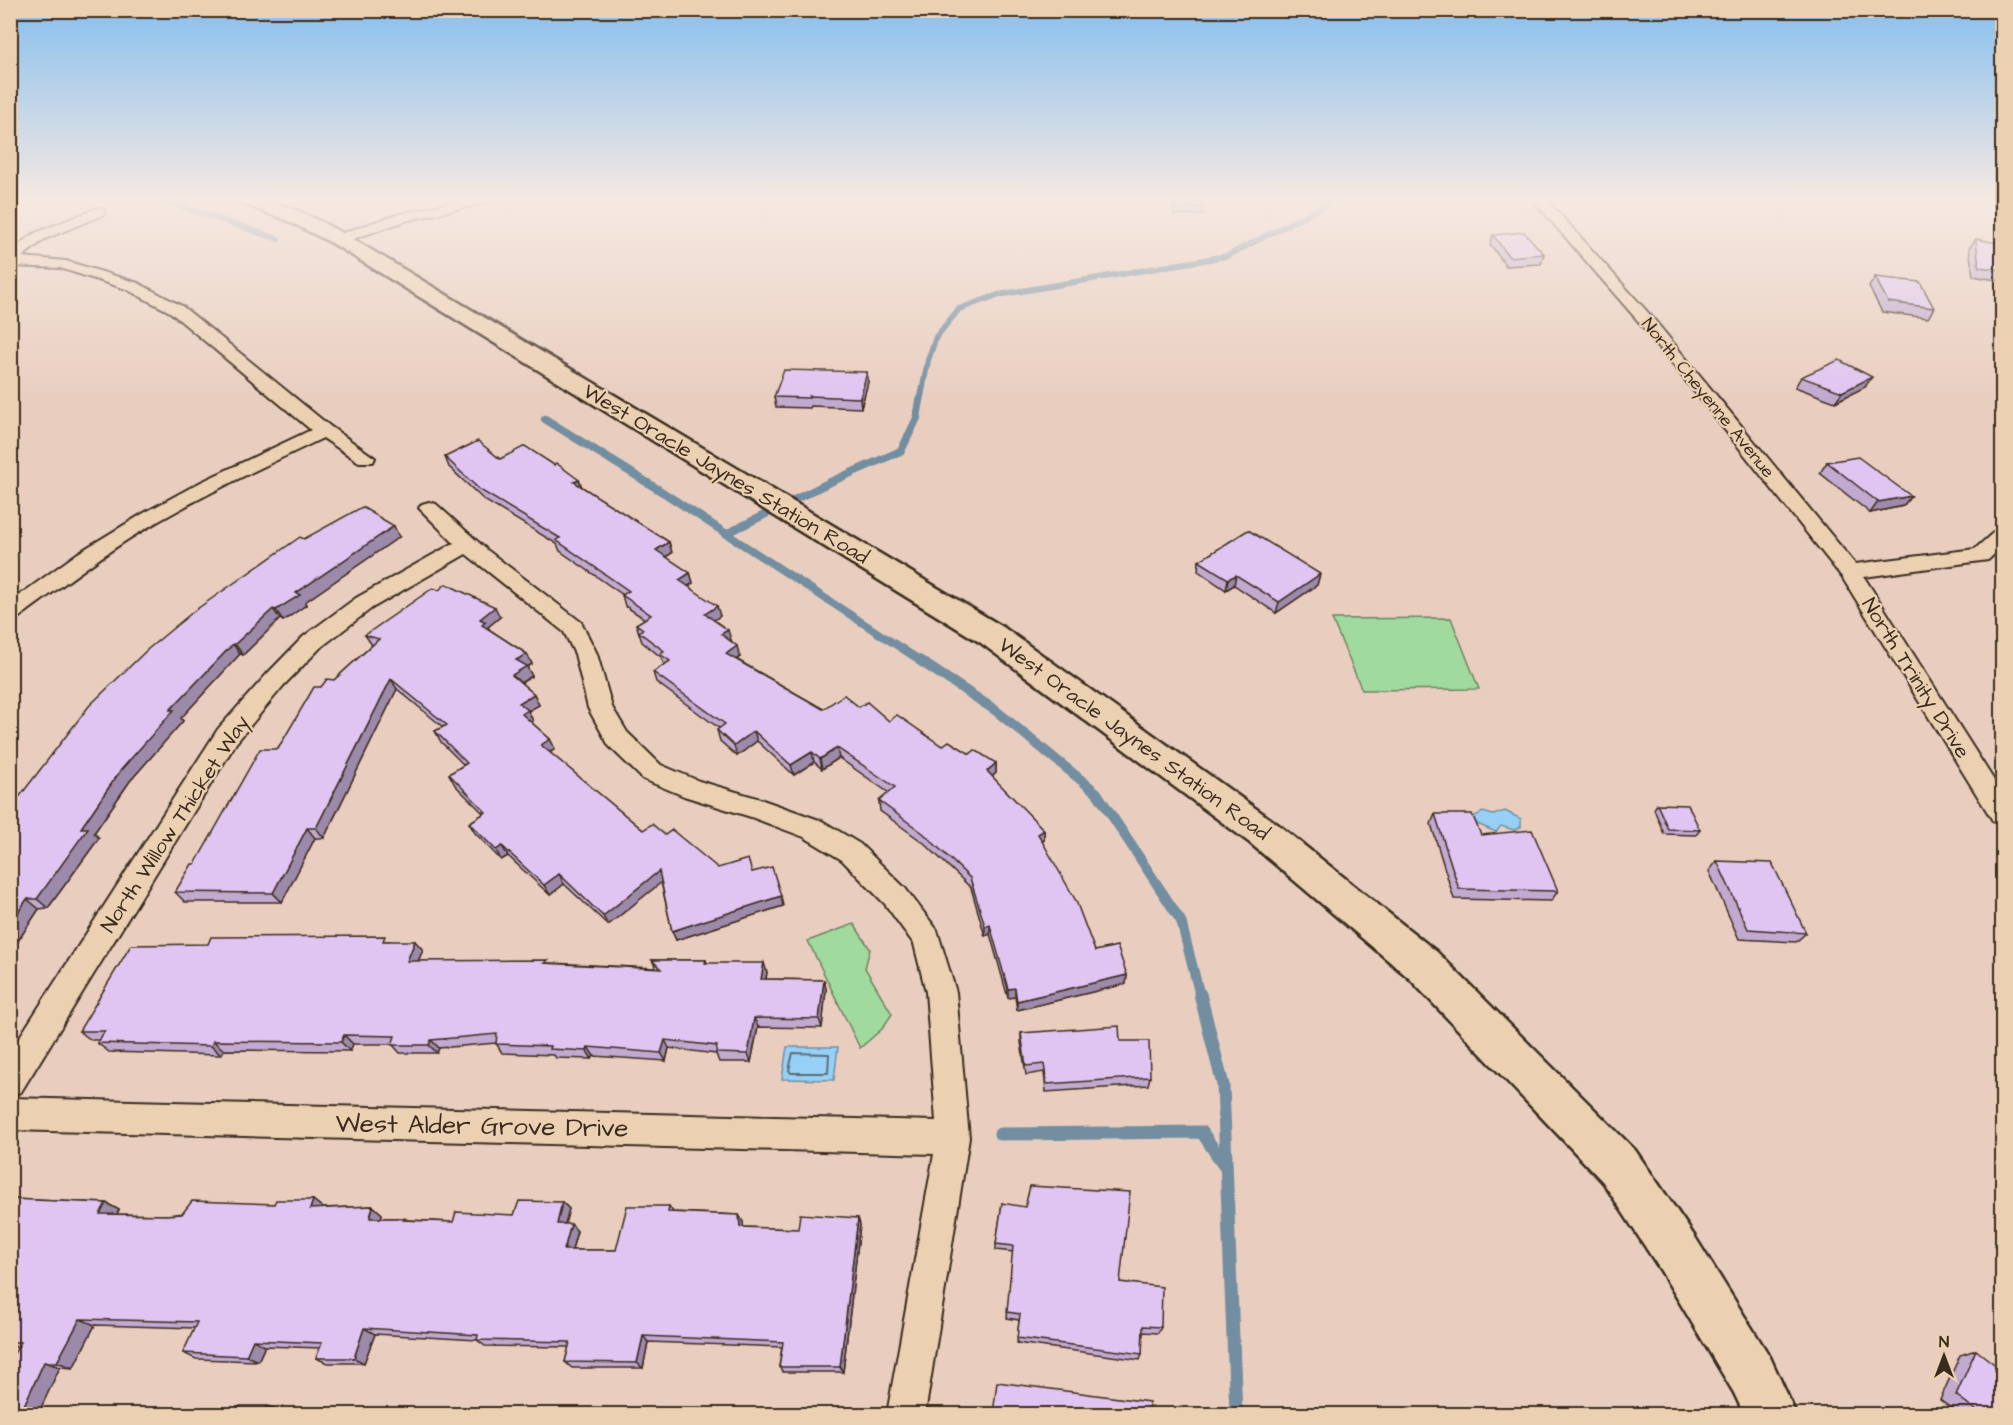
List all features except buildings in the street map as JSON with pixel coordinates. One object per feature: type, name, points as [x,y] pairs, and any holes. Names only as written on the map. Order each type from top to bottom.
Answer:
[{"type":"street","points":[[69,266],[132,286],[176,309],[324,431],[366,458]]},
{"type":"street","name":"West Oracle Jaynes Station Road","points":[[384,266],[992,635],[1263,833],[1423,965],[1619,1166],[1678,1254],[1752,1375],[1770,1414]]},
{"type":"street","name":"North Cheyenne Avenue","points":[[1597,266],[1645,319],[1850,572]]},
{"type":"street","points":[[10,613],[97,550],[166,509],[324,431]]},
{"type":"street","points":[[429,508],[468,544],[573,627],[586,654],[600,708],[618,739],[651,772],[693,789],[757,808],[813,829],[851,852],[896,896],[927,939],[941,992],[953,1137],[906,1414]]},
{"type":"street","points":[[1850,572],[1981,555],[2002,536]]},
{"type":"street","name":"North Willow Thicket Way","points":[[10,1081],[227,736],[275,680],[312,642],[364,603],[468,544]]},
{"type":"street","name":"North Trinity Drive","points":[[1850,572],[2002,814]]},
{"type":"street","name":"West Alder Grove Drive","points":[[10,1113],[953,1137]]},
{"type":"green space","points":[[1451,618],[1479,689],[1362,690],[1332,619]]},
{"type":"green space","points":[[854,924],[870,949],[865,968],[892,1014],[882,1029],[860,1048],[808,941]]},
{"type":"water","points":[[1505,811],[1521,819],[1521,827],[1514,830],[1501,826],[1496,832],[1477,824],[1473,817],[1483,812],[1493,815]]},
{"type":"water","points":[[787,1047],[838,1047],[834,1080],[782,1079]]},
{"type":"waterway","points":[[920,402],[928,360],[936,337],[959,309],[998,295],[1165,266]]},
{"type":"waterway","points":[[726,534],[828,483],[901,451],[917,418],[920,400]]},
{"type":"waterway","points":[[545,419],[726,534]]},
{"type":"waterway","points":[[726,534],[921,661]]},
{"type":"waterway","points":[[919,660],[995,710],[1097,793],[1181,921],[1200,996]]},
{"type":"waterway","points":[[1200,994],[1223,1085],[1236,1414]]},
{"type":"waterway","points":[[1000,1134],[1202,1132],[1225,1167]]}]
